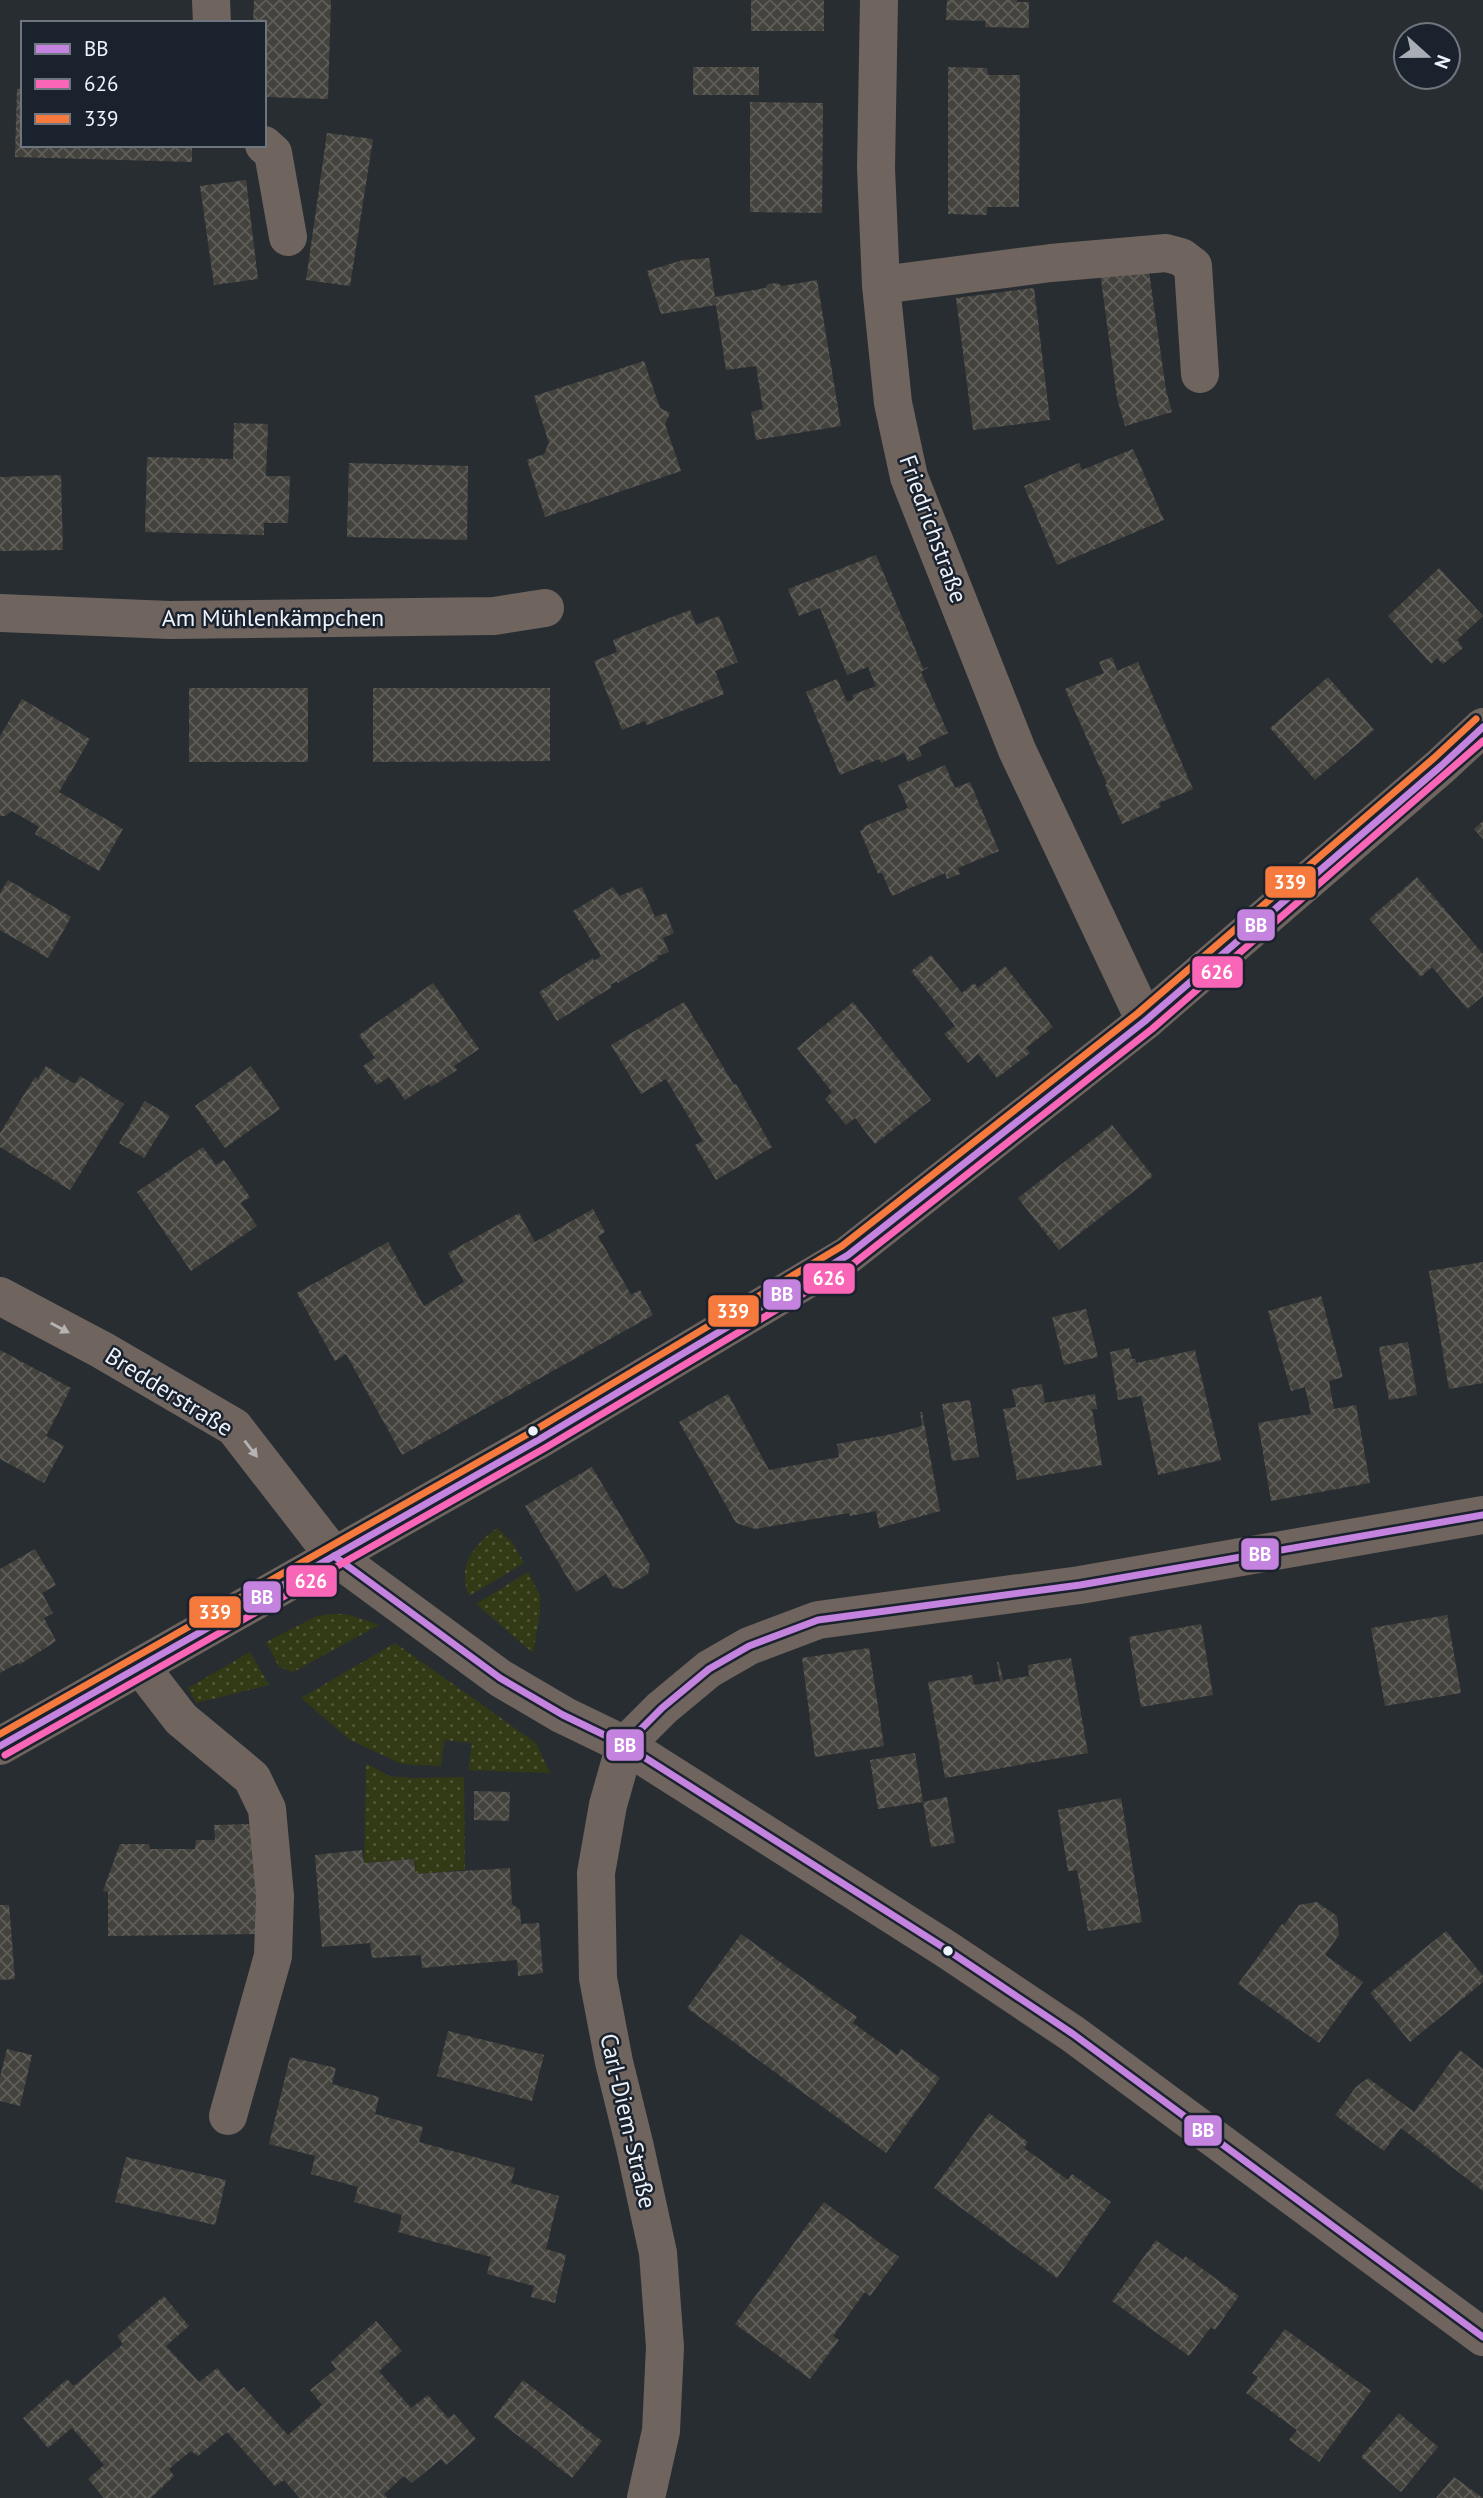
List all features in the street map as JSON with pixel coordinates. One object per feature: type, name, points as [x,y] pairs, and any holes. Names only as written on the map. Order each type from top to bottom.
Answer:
[{"type":"street","points":[[211,0],[212,21]]},
{"type":"street","name":"Friedrichstraße","points":[[879,0],[876,168],[881,285],[893,403],[909,477],[1017,750],[1145,1021]]},
{"type":"street","points":[[266,147],[273,153],[288,237]]},
{"type":"street","points":[[881,285],[1051,262],[1166,253],[1181,257],[1193,266],[1200,374]]},
{"type":"street","name":"Am Mühlenkämpchen","points":[[0,613],[170,620],[494,617],[545,608]]},
{"type":"street","points":[[0,1746],[540,1439],[848,1255],[1145,1021],[1483,727]]},
{"type":"street","name":"Bredderstraße","points":[[0,1296],[103,1350],[234,1427],[334,1556],[500,1678],[563,1715],[625,1745],[946,1949],[1073,2034],[1483,2337]]},
{"type":"street","points":[[625,1745],[662,1708],[709,1669],[749,1646],[818,1620],[1080,1585],[1483,1515]]},
{"type":"street","points":[[141,1667],[181,1719],[252,1778],[267,1809],[275,1896],[273,1955],[228,2116]]},
{"type":"street","name":"Carl-Diem-Straße","points":[[625,1745],[608,1805],[596,1873],[598,1978],[614,2062],[658,2253],[665,2347],[661,2431],[646,2498]]},
{"type":"green space","points":[[497,1528],[513,1543],[524,1563],[469,1596],[466,1566],[474,1549]]},
{"type":"green space","points":[[528,1572],[540,1596],[540,1614],[533,1653],[476,1604]]},
{"type":"green space","points":[[347,1614],[379,1625],[293,1672],[279,1667],[266,1642],[315,1617]]},
{"type":"green space","points":[[395,1643],[536,1743],[550,1773],[468,1770],[472,1743],[444,1740],[441,1766],[402,1764],[350,1740],[301,1698]]},
{"type":"green space","points":[[250,1652],[269,1685],[196,1703],[188,1688]]},
{"type":"green space","points":[[366,1763],[389,1776],[464,1777],[465,1870],[415,1874],[414,1859],[364,1863]]},
{"type":"building","points":[[254,0],[331,0],[328,99],[266,97],[266,21],[253,21]]},
{"type":"building","points":[[751,0],[824,0],[824,31],[751,31]]},
{"type":"building","points":[[947,0],[1029,2],[1029,28],[985,27],[986,21],[946,20]]},
{"type":"building","points":[[693,67],[759,67],[759,95],[693,95]]},
{"type":"building","points":[[948,67],[987,68],[988,75],[1020,75],[1019,207],[987,207],[987,215],[948,214]]},
{"type":"building","points":[[17,89],[21,89],[21,147],[192,147],[192,162],[15,157]]},
{"type":"building","points":[[750,102],[823,103],[822,213],[750,212]]},
{"type":"building","points":[[327,133],[373,139],[350,286],[306,280]]},
{"type":"building","points":[[246,180],[258,279],[214,285],[200,186]]},
{"type":"building","points":[[709,258],[715,297],[765,288],[768,284],[777,283],[782,286],[817,280],[841,426],[756,440],[751,412],[763,409],[756,366],[726,370],[716,305],[661,314],[647,271],[683,260]]},
{"type":"building","points":[[1148,265],[1166,390],[1172,412],[1125,426],[1117,398],[1100,272]]},
{"type":"building","points":[[1034,288],[1050,420],[973,430],[956,298]]},
{"type":"building","points":[[644,361],[660,408],[670,413],[665,424],[681,471],[545,517],[527,460],[544,454],[549,443],[534,396]]},
{"type":"building","points":[[234,423],[268,424],[266,476],[290,476],[288,523],[264,523],[264,535],[145,532],[147,457],[233,459]]},
{"type":"building","points":[[1133,449],[1164,520],[1057,565],[1024,486],[1079,463],[1082,470]]},
{"type":"building","points":[[349,463],[468,466],[467,540],[347,537]]},
{"type":"building","points":[[61,475],[63,550],[0,551],[0,477]]},
{"type":"building","points":[[876,555],[923,668],[929,667],[921,672],[948,733],[918,747],[922,756],[908,762],[904,753],[881,763],[879,759],[840,775],[806,692],[837,679],[847,702],[854,699],[852,695],[876,686],[868,667],[847,675],[820,608],[799,616],[788,589]]},
{"type":"building","points":[[1439,568],[1483,616],[1457,640],[1463,648],[1443,664],[1437,658],[1431,664],[1388,616]]},
{"type":"building","points":[[690,610],[696,625],[719,616],[738,662],[715,671],[724,694],[647,725],[645,721],[622,730],[594,661],[617,652],[613,640]]},
{"type":"building","points":[[1112,657],[1117,671],[1138,662],[1193,789],[1159,803],[1161,807],[1122,824],[1065,689],[1104,673],[1099,662]]},
{"type":"building","points":[[1328,677],[1374,730],[1315,780],[1270,728]]},
{"type":"building","points":[[189,688],[308,688],[308,762],[189,762]]},
{"type":"building","points":[[373,688],[550,688],[550,761],[373,762]]},
{"type":"building","points":[[22,699],[90,739],[59,792],[123,829],[99,871],[35,834],[39,827],[12,811],[0,816],[0,736]]},
{"type":"building","points":[[945,765],[955,788],[970,782],[999,851],[958,868],[960,874],[947,879],[945,873],[892,896],[882,873],[878,874],[860,831],[863,827],[908,808],[898,785]]},
{"type":"building","points":[[1483,821],[1483,839],[1474,829]]},
{"type":"building","points":[[1417,877],[1483,954],[1483,996],[1467,1009],[1432,967],[1421,977],[1369,919]]},
{"type":"building","points":[[8,880],[71,917],[48,958],[0,930],[0,893]]},
{"type":"building","points":[[613,887],[619,896],[642,887],[655,917],[666,913],[674,933],[663,938],[669,952],[657,956],[658,959],[610,985],[612,987],[557,1021],[539,992],[593,958],[594,961],[601,956],[573,911]]},
{"type":"building","points":[[931,955],[962,993],[974,983],[978,988],[1005,966],[1053,1027],[1026,1048],[1030,1053],[997,1078],[978,1054],[968,1063],[944,1034],[955,1026],[911,971]]},
{"type":"building","points":[[433,983],[479,1049],[454,1066],[457,1070],[405,1100],[389,1077],[377,1085],[363,1066],[375,1058],[359,1035]]},
{"type":"building","points":[[684,1002],[772,1147],[716,1180],[695,1145],[703,1141],[666,1079],[641,1094],[611,1045]]},
{"type":"building","points":[[853,1002],[931,1100],[875,1144],[855,1118],[846,1125],[825,1099],[832,1092],[797,1048]]},
{"type":"building","points":[[46,1066],[75,1084],[80,1076],[124,1104],[70,1190],[0,1147],[0,1133],[35,1077],[38,1079]]},
{"type":"building","points":[[251,1066],[280,1109],[225,1148],[195,1106]]},
{"type":"building","points":[[145,1101],[170,1116],[144,1158],[119,1143]]},
{"type":"building","points":[[1112,1125],[1153,1176],[1059,1250],[1018,1198]]},
{"type":"building","points":[[203,1147],[216,1165],[224,1160],[250,1197],[241,1203],[257,1226],[191,1271],[137,1192]]},
{"type":"building","points":[[593,1209],[605,1232],[598,1236],[631,1295],[640,1290],[653,1315],[402,1455],[346,1354],[335,1361],[297,1293],[388,1242],[424,1306],[464,1282],[448,1253],[519,1213],[535,1242]]},
{"type":"building","points":[[1483,1262],[1483,1383],[1449,1389],[1429,1271]]},
{"type":"building","points":[[1321,1296],[1343,1377],[1329,1381],[1334,1409],[1356,1405],[1370,1483],[1271,1501],[1258,1423],[1311,1414],[1305,1387],[1291,1391],[1268,1311]]},
{"type":"building","points":[[1086,1309],[1098,1357],[1064,1365],[1052,1317]]},
{"type":"building","points":[[1408,1342],[1417,1395],[1389,1400],[1379,1347]]},
{"type":"building","points":[[1129,1348],[1136,1363],[1195,1350],[1221,1460],[1158,1475],[1141,1396],[1118,1400],[1110,1352]]},
{"type":"building","points":[[0,1350],[71,1388],[46,1436],[64,1446],[44,1483],[0,1459]]},
{"type":"building","points":[[1042,1384],[1045,1403],[1095,1394],[1097,1409],[1092,1409],[1102,1465],[1017,1480],[1003,1409],[1016,1407],[1012,1389]]},
{"type":"building","points":[[728,1394],[769,1470],[839,1457],[837,1444],[922,1426],[922,1412],[940,1511],[879,1528],[876,1511],[755,1529],[736,1523],[679,1422]]},
{"type":"building","points":[[970,1400],[979,1457],[952,1461],[942,1404]]},
{"type":"building","points":[[592,1467],[650,1565],[648,1574],[622,1589],[613,1587],[606,1574],[576,1592],[525,1506]]},
{"type":"building","points":[[35,1549],[56,1585],[42,1593],[53,1613],[44,1618],[56,1641],[19,1665],[18,1663],[0,1673],[0,1569]]},
{"type":"building","points":[[1447,1615],[1461,1693],[1385,1706],[1371,1628]]},
{"type":"building","points":[[1201,1624],[1213,1695],[1141,1707],[1129,1637]]},
{"type":"building","points":[[869,1648],[884,1746],[815,1757],[802,1658]]},
{"type":"building","points":[[1071,1658],[1088,1753],[945,1778],[928,1682],[972,1675],[974,1685],[1000,1681],[997,1662],[1003,1680],[1029,1676],[1028,1665]]},
{"type":"building","points":[[915,1753],[923,1802],[878,1809],[870,1760]]},
{"type":"building","points":[[474,1791],[510,1792],[509,1821],[474,1820]]},
{"type":"building","points":[[947,1797],[955,1843],[931,1847],[923,1802]]},
{"type":"building","points":[[1121,1798],[1142,1922],[1088,1931],[1077,1870],[1068,1871],[1058,1810]]},
{"type":"building","points":[[252,1824],[258,1849],[258,1934],[108,1936],[108,1892],[103,1891],[120,1844],[149,1844],[150,1849],[195,1849],[196,1840],[215,1840],[214,1825]]},
{"type":"building","points":[[362,1850],[364,1863],[414,1859],[415,1874],[510,1868],[512,1904],[520,1910],[521,1924],[539,1923],[543,1973],[518,1976],[517,1960],[422,1968],[421,1955],[372,1958],[370,1943],[322,1947],[315,1855]]},
{"type":"building","points":[[1317,1902],[1337,1916],[1339,1935],[1325,1955],[1363,1982],[1319,2043],[1238,1984],[1299,1905]]},
{"type":"building","points":[[0,1905],[9,1905],[15,1979],[0,1980]]},
{"type":"building","points":[[1446,1931],[1483,1976],[1483,1982],[1410,2042],[1370,1993]]},
{"type":"building","points":[[741,1934],[857,2017],[853,2023],[897,2055],[901,2049],[940,2078],[886,2153],[687,2008]]},
{"type":"building","points":[[448,2031],[544,2055],[532,2101],[437,2076]]},
{"type":"building","points":[[7,2049],[32,2055],[20,2106],[0,2101],[0,2077]]},
{"type":"building","points":[[1460,2050],[1483,2069],[1483,2191],[1401,2128],[1384,2151],[1335,2115],[1356,2087],[1368,2078],[1414,2112]]},
{"type":"building","points":[[290,2057],[336,2068],[332,2084],[379,2097],[375,2114],[423,2127],[419,2142],[515,2168],[511,2183],[559,2196],[546,2249],[566,2255],[555,2303],[531,2297],[534,2286],[487,2274],[491,2257],[398,2232],[402,2215],[354,2202],[358,2187],[311,2174],[315,2156],[269,2144]]},
{"type":"building","points":[[989,2113],[1028,2142],[1024,2148],[1068,2180],[1072,2174],[1111,2202],[1057,2278],[934,2188]]},
{"type":"building","points":[[126,2157],[226,2180],[215,2225],[115,2202]]},
{"type":"building","points":[[824,2202],[899,2257],[870,2296],[865,2292],[833,2336],[839,2340],[810,2379],[735,2324]]},
{"type":"building","points":[[1156,2240],[1183,2260],[1185,2256],[1239,2296],[1215,2330],[1211,2327],[1189,2356],[1112,2301]]},
{"type":"building","points":[[164,2296],[189,2326],[166,2346],[199,2382],[217,2368],[237,2392],[244,2387],[288,2435],[322,2405],[310,2390],[336,2369],[331,2362],[376,2321],[402,2351],[379,2371],[411,2408],[428,2395],[448,2418],[454,2414],[476,2439],[446,2465],[441,2459],[412,2483],[404,2476],[384,2494],[387,2498],[300,2498],[284,2480],[275,2486],[227,2432],[198,2456],[191,2451],[169,2469],[174,2476],[151,2498],[104,2498],[88,2479],[104,2465],[72,2428],[48,2448],[23,2418],[67,2379],[74,2386],[123,2344],[117,2336]]},
{"type":"building","points":[[1285,2329],[1371,2391],[1319,2462],[1289,2440],[1297,2430],[1246,2393],[1258,2377],[1252,2373]]},
{"type":"building","points":[[523,2380],[602,2441],[572,2478],[494,2417]]},
{"type":"building","points":[[1399,2413],[1438,2447],[1401,2492],[1361,2457]]},
{"type":"building","points":[[1454,2477],[1483,2498],[1436,2498]]},
{"type":"transit line","name":"339","points":[[0,1734],[535,1430],[842,1246],[1138,1013],[1476,719]]},
{"type":"transit line","name":"BB","points":[[0,1746],[540,1439],[848,1255],[1145,1021],[1483,727]]},
{"type":"transit line","name":"626","points":[[5,1755],[545,1448],[853,1264],[1152,1029],[1483,741]]},
{"type":"transit line","name":"BB","points":[[625,1745],[662,1708],[709,1669],[749,1646],[818,1620],[1080,1585],[1483,1515]]},
{"type":"transit line","name":"BB","points":[[334,1556],[500,1678],[563,1715],[625,1745],[946,1949],[1073,2034],[1483,2337]]}]
